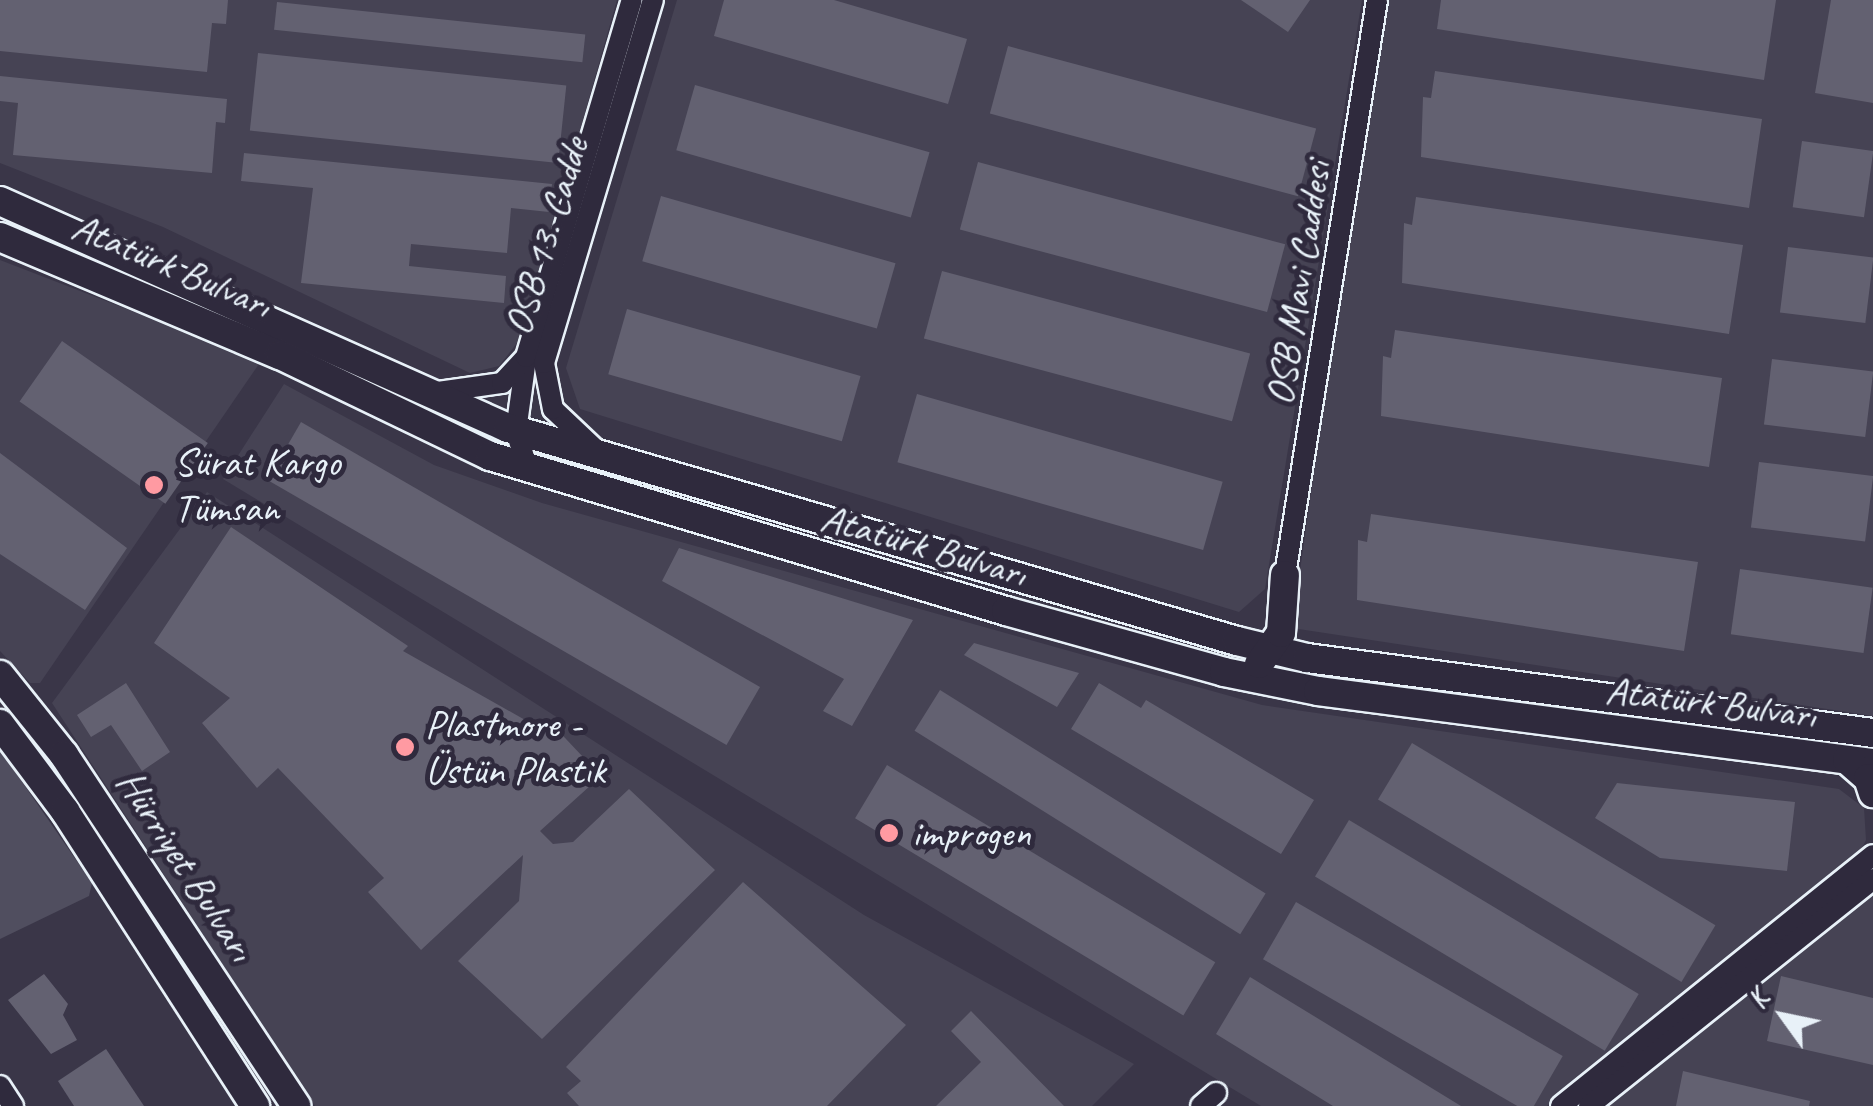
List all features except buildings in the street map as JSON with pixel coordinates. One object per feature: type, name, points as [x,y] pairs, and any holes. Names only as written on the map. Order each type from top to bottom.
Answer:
[{"type":"main road","name":"Atatürk Bulvarı","points":[[0,200],[151,263],[419,391],[516,431],[1237,642],[1273,652],[1873,733]]},
{"type":"main road","name":"Atatürk Bulvarı","points":[[0,236],[280,356],[428,430],[527,468],[1224,672],[1318,691],[1860,761]]},
{"type":"main road","points":[[1237,642],[1265,626],[1285,575]]},
{"type":"main road","points":[[1224,672],[1257,665],[1273,652],[1286,602],[1285,575]]},
{"type":"main road","name":"Hürriyet Bulvarı","points":[[0,675],[64,754],[296,1106]]},
{"type":"main road","name":"Hürriyet Bulvarı","points":[[0,724],[65,811],[255,1106]]},
{"type":"main road","points":[[1860,761],[1873,793]]},
{"type":"street","points":[[527,468],[516,431],[526,357],[632,0]]},
{"type":"street","name":"OSB 13. Cadde","points":[[622,461],[560,420],[548,396],[544,362],[653,0]]},
{"type":"street","name":"OSB Mavi Caddesi","points":[[1285,575],[1377,0]]},
{"type":"street","points":[[419,391],[483,389],[502,382],[526,357]]},
{"type":"street","points":[[1560,1106],[1873,855]]},
{"type":"street","points":[[1589,1106],[1873,879]]},
{"type":"street","points":[[0,1086],[13,1106]]},
{"type":"shaded area","points":[[0,0],[617,0],[521,338],[499,366],[470,373],[163,227],[0,163]]},
{"type":"shaded area","points":[[677,0],[1362,0],[1265,589],[1239,612],[580,409],[566,368]]},
{"type":"shaded area","points":[[1380,0],[1873,0],[1873,716],[1292,628]]},
{"type":"shaded area","points":[[0,260],[261,361],[40,683],[30,683],[0,651]]},
{"type":"shaded area","points":[[284,384],[434,465],[542,503],[1262,705],[1839,789],[1864,808],[1866,840],[1860,852],[1547,1106],[1261,1106],[223,479]]},
{"type":"shaded area","points":[[207,492],[864,915],[1134,1064],[1092,1106],[315,1106],[52,703]]},
{"type":"shaded area","points":[[0,750],[92,883],[89,896],[0,939]]},
{"type":"shaded area","points":[[1873,887],[1873,1106],[1606,1106]]},
{"type":"place","name":"Sürat Kargo Tümsan","points":[[154,485]]},
{"type":"place","name":"Plastmore - Üstün Plastik","points":[[405,747]]},
{"type":"place","name":"improgen","points":[[889,833]]}]
